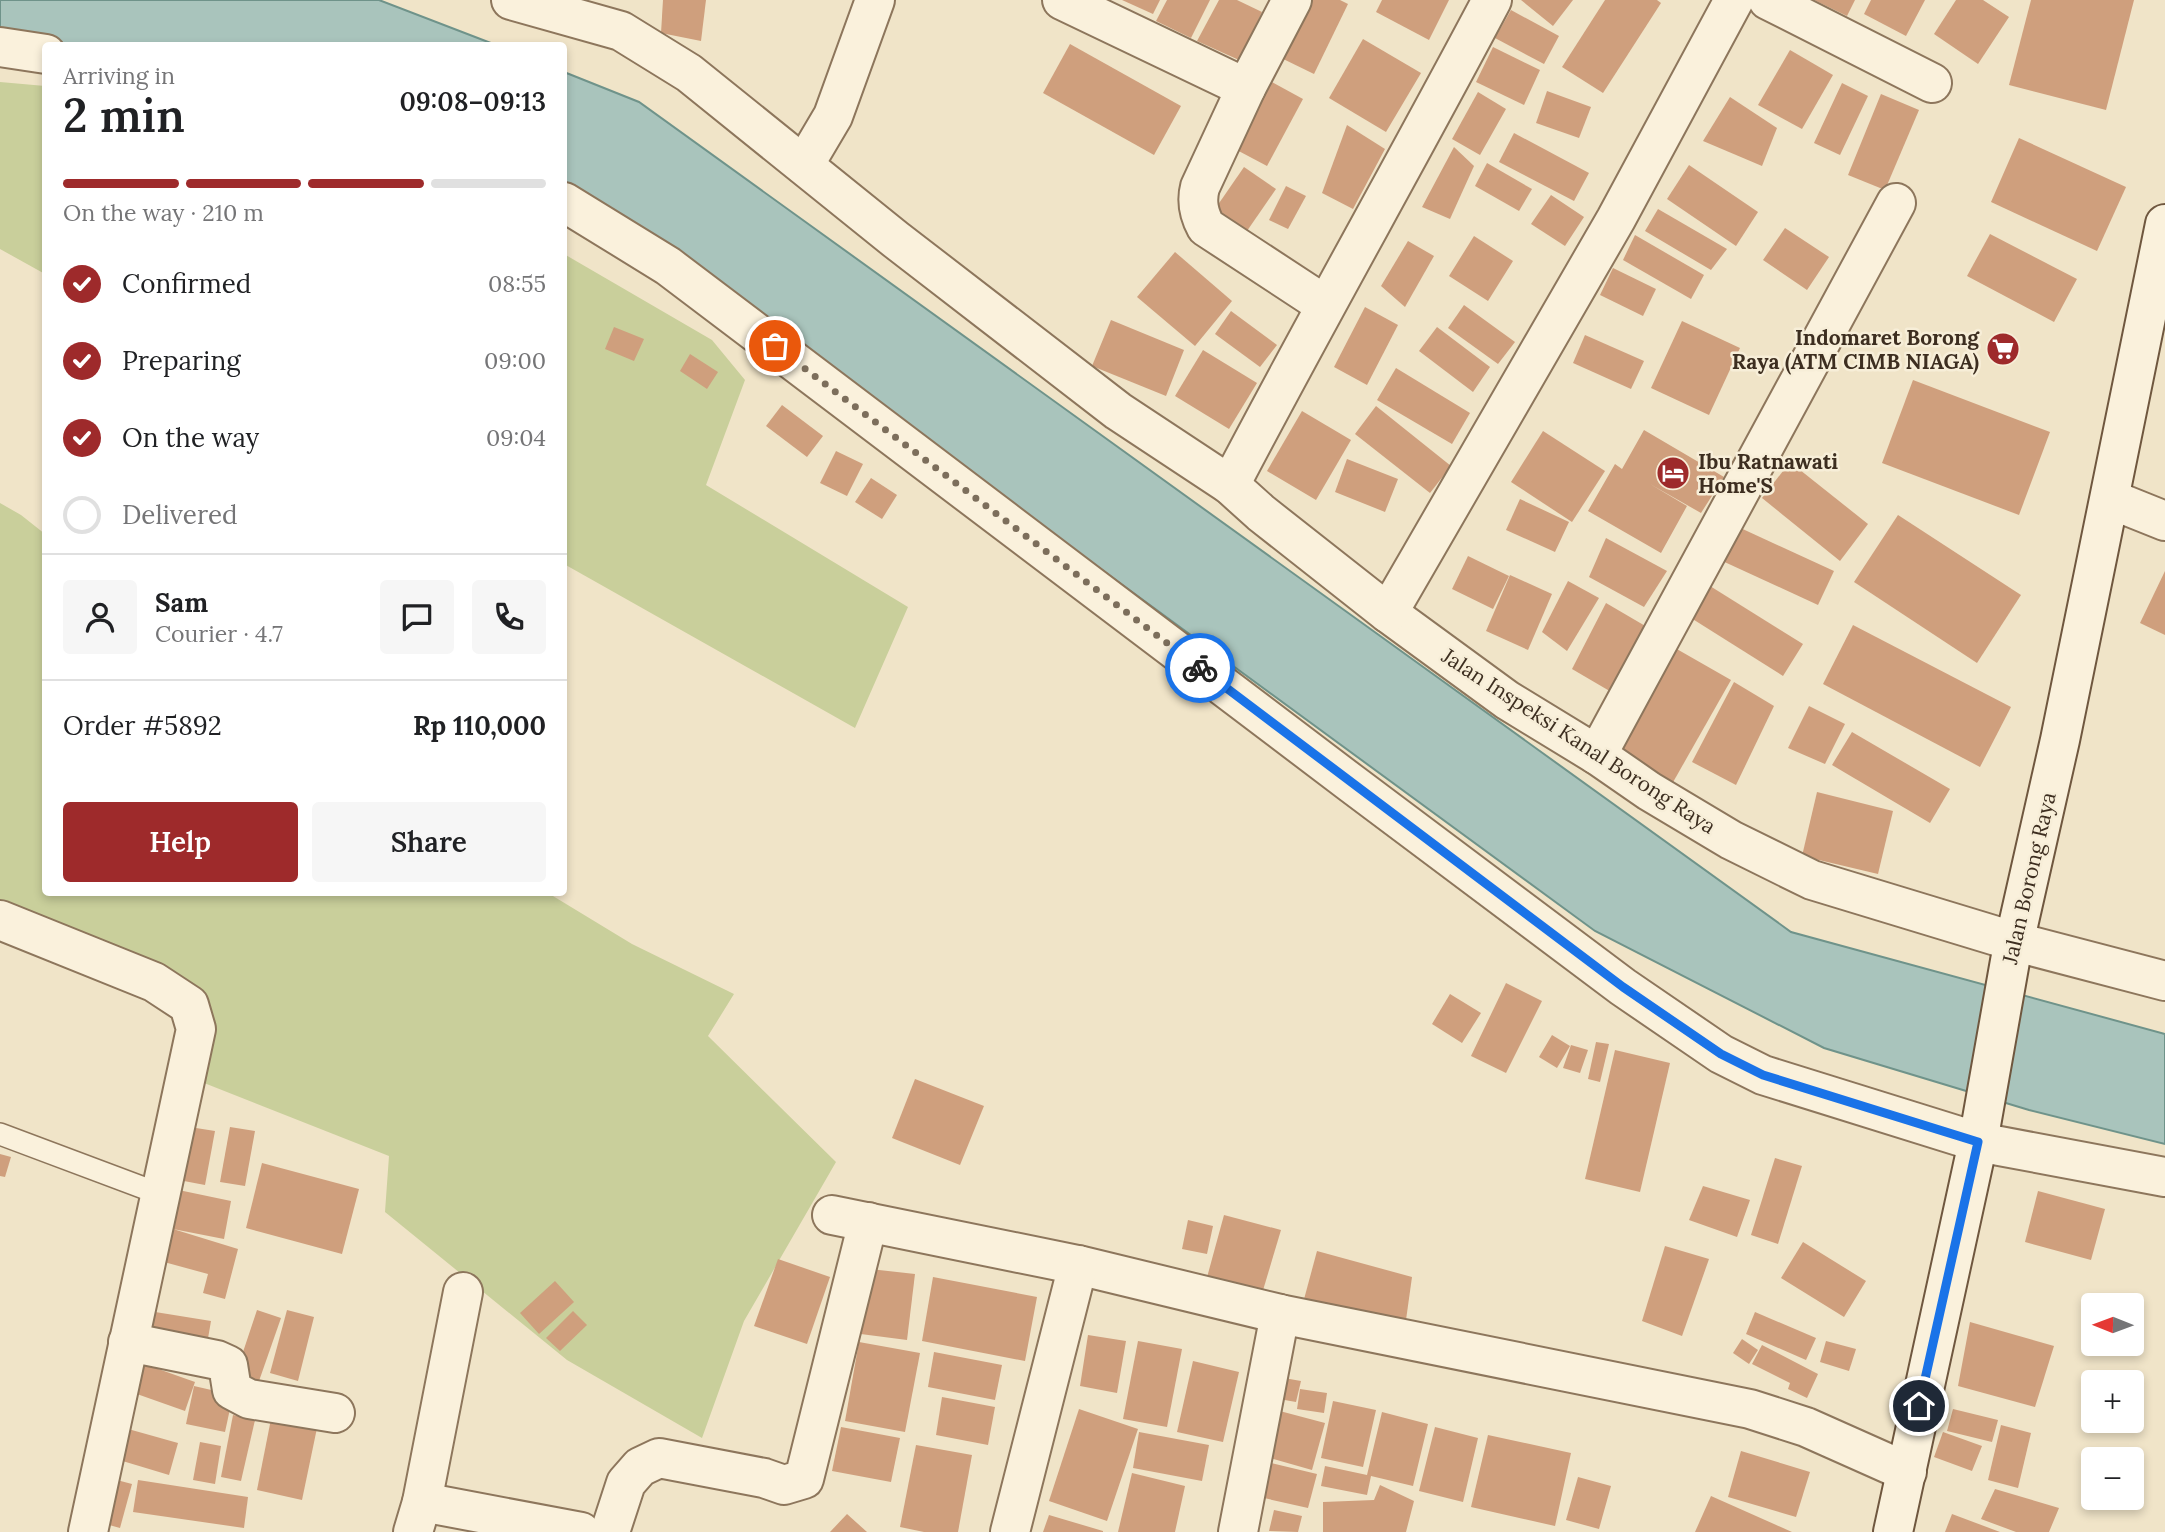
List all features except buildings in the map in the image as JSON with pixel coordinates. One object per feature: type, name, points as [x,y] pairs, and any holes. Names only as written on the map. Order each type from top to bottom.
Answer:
[{"type":"street","name":"Jalan Inspeksi Kanal Borong Raya","points":[[511,0],[623,15],[689,73],[804,166],[1118,411],[1230,485],[1261,513],[1388,612],[1507,700],[1731,840],[1812,880],[2013,951],[2165,981]]},
{"type":"street","points":[[804,166],[833,116],[875,0]]},
{"type":"street","points":[[1062,0],[1246,88]]},
{"type":"street","points":[[1292,0],[1246,88],[1200,187],[1199,214],[1206,227],[1325,305]]},
{"type":"street","points":[[1230,485],[1492,0]]},
{"type":"street","points":[[1388,612],[1616,219],[1734,0]]},
{"type":"street","points":[[1768,0],[1932,83]]},
{"type":"street","points":[[0,47],[42,53]]},
{"type":"street","points":[[1597,755],[1896,203]]},
{"type":"street","points":[[567,204],[668,266],[1623,987],[1711,1047],[1763,1075],[1981,1126],[2165,1177]]},
{"type":"street","name":"Jalan Borong Raya","points":[[1893,1532],[1981,1126],[2013,951],[2110,499],[2165,224]]},
{"type":"street","points":[[2110,499],[2165,521]]},
{"type":"street","points":[[0,920],[154,982],[189,1005],[196,1029],[88,1532]]},
{"type":"street","points":[[610,1532],[626,1483],[640,1467],[660,1458],[764,1478],[784,1486],[804,1479],[834,1350],[850,1219],[1078,1265],[1280,1314],[1750,1409],[1806,1427],[1907,1472]]},
{"type":"street","points":[[1010,1532],[1078,1265]]},
{"type":"street","points":[[463,1292],[417,1517],[581,1532]]},
{"type":"street","points":[[1238,1532],[1280,1314]]},
{"type":"street","points":[[128,1342],[217,1360],[228,1365],[232,1390],[249,1399],[335,1413]]},
{"type":"lane","points":[[0,1134],[160,1194]]},
{"type":"green space","points":[[0,82],[42,86],[42,272],[0,249]]},
{"type":"green space","points":[[567,256],[712,340],[745,380],[706,485],[908,607],[855,728],[567,566]]},
{"type":"green space","points":[[0,503],[42,532],[42,896],[553,896],[632,944],[734,994],[708,1036],[836,1162],[744,1321],[702,1438],[567,1360],[385,1212],[389,1156],[194,1079],[181,1005],[0,932]]},
{"type":"water","points":[[0,0],[379,0],[488,42],[42,42],[0,35]]},
{"type":"water","points":[[567,73],[639,102],[1791,932],[2165,1034],[2165,1144],[2029,1110],[1824,1048],[1595,931],[609,209],[567,185]]},
{"type":"way so far","points":[[775,346],[1200,668]]},
{"type":"place","name":"Indomaret Borong Raya (ATM CIMB NIAGA)","points":[[2003,349]]},
{"type":"place","name":"Ibu Ratnawati Home'S","points":[[1673,473]]},
{"type":"route","points":[[1200,668],[1623,987],[1721,1054],[1763,1075],[1978,1142],[1919,1406]]}]
